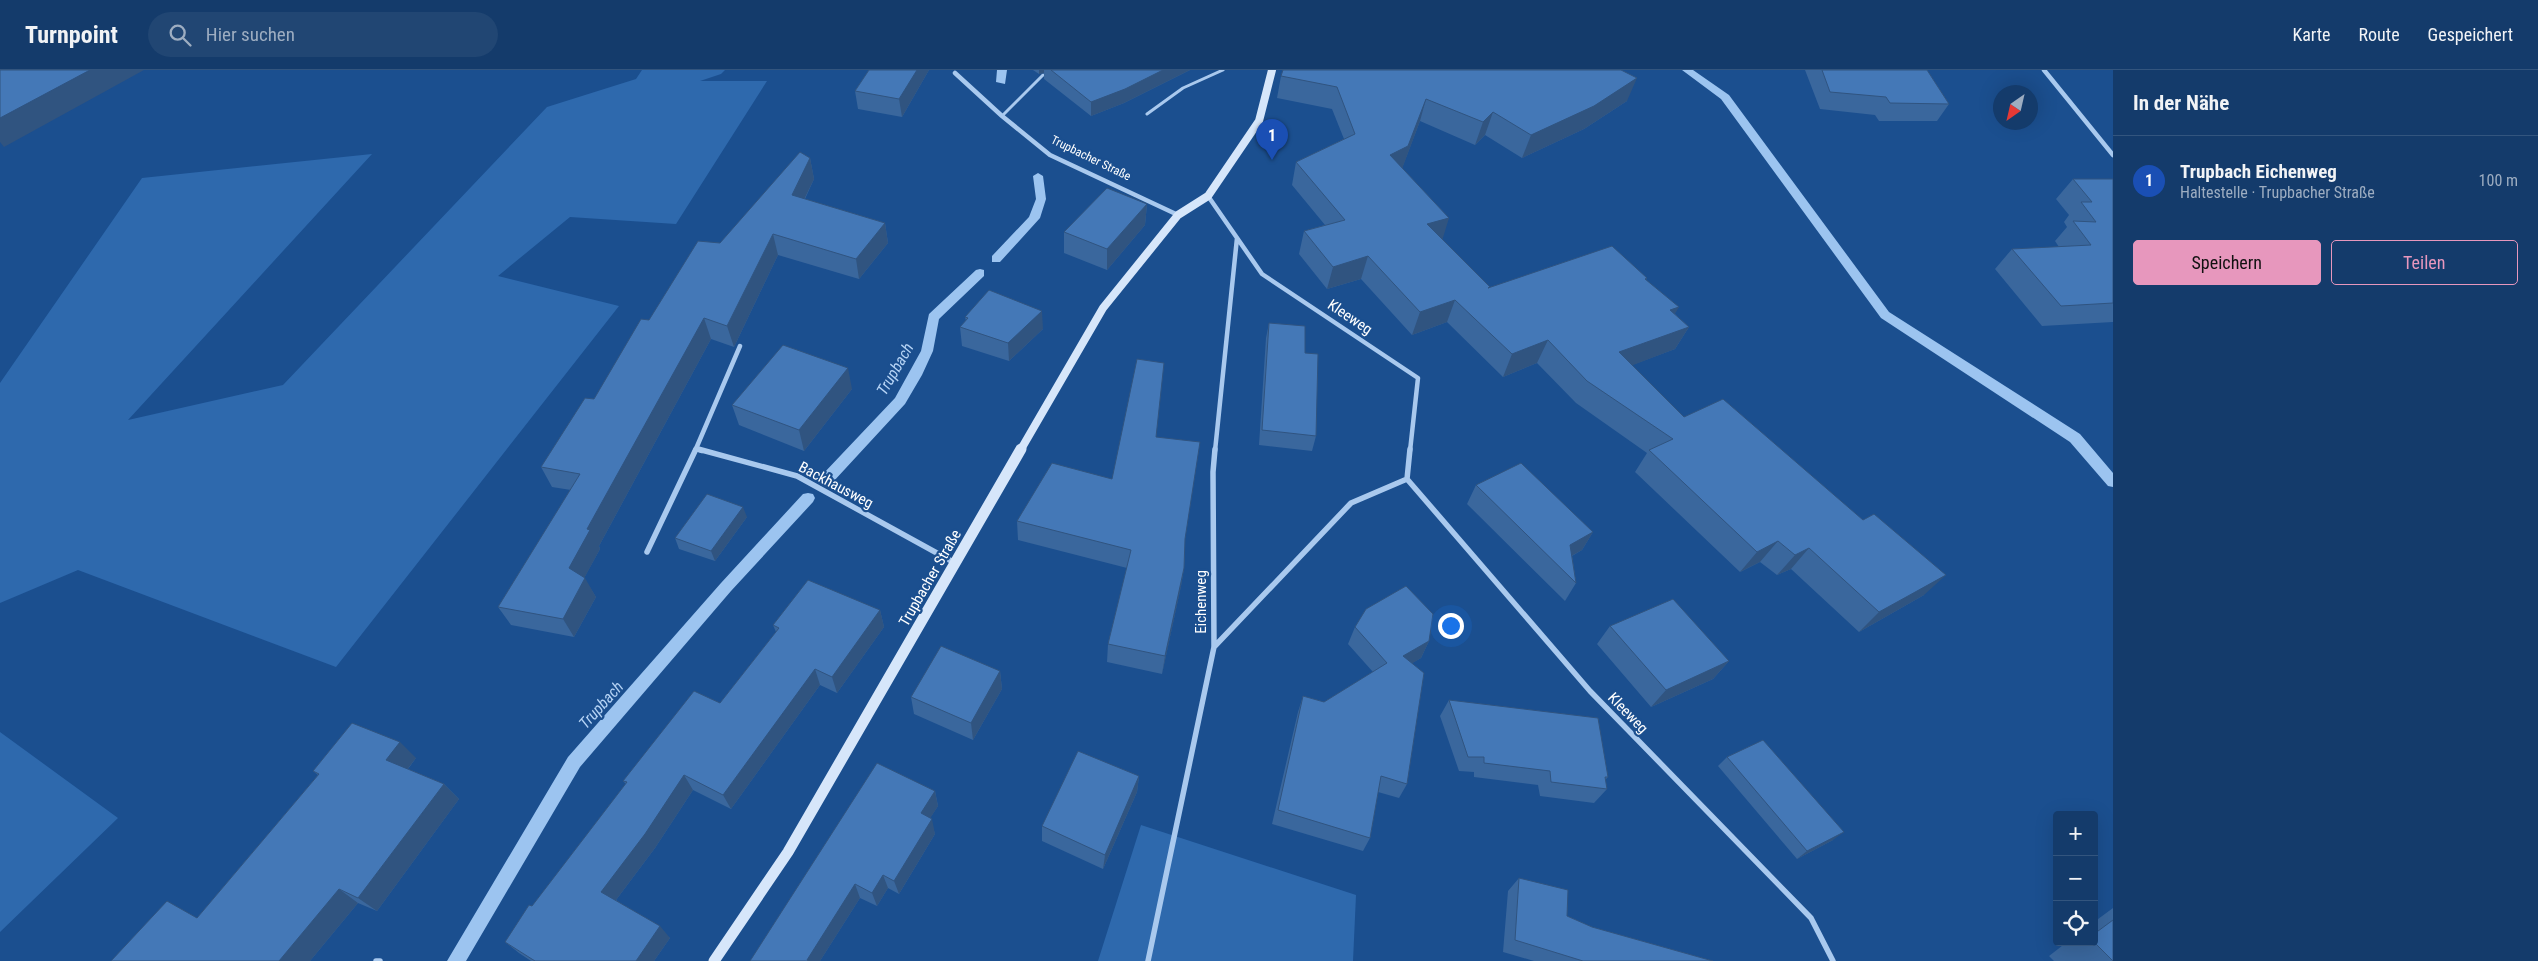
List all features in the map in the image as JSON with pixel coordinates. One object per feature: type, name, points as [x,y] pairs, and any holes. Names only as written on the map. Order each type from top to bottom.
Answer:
[{"type":"street","name":"Trupbacher Straße","points":[[714,961],[788,852],[1104,308],[1178,215],[1208,196],[1259,121],[1272,70]]},
{"type":"street","points":[[2044,70],[2113,155]]},
{"type":"street","name":"Trupbacher Straße","points":[[955,74],[1002,116],[1050,154],[1178,215]]},
{"type":"street","name":"Kleeweg","points":[[1208,196],[1262,274],[1418,378],[1407,479],[1590,692],[1812,918],[1833,961]]},
{"type":"street","name":"Eichenweg","points":[[1148,961],[1214,647],[1213,472],[1238,238]]},
{"type":"street","points":[[646,552],[696,449],[740,346]]},
{"type":"street","name":"Backhausweg","points":[[696,449],[797,476],[956,563]]},
{"type":"street","points":[[1214,647],[1351,503],[1407,479]]},
{"type":"lane","points":[[1147,114],[1164,98],[1190,81],[1223,70]]},
{"type":"lane","points":[[1002,116],[1043,75]]},
{"type":"shaded area","points":[[642,70],[725,70],[721,74],[700,81],[767,81],[676,224],[570,217],[498,276],[619,306],[336,667],[78,570],[0,603],[0,383],[142,178],[372,154],[128,420],[283,385],[547,107],[636,79]]},
{"type":"shaded area","points":[[0,732],[118,818],[0,932]]},
{"type":"shaded area","points":[[1141,825],[1356,895],[1353,961],[1098,961]]},
{"type":"building","points":[[0,70],[90,70],[0,118]]},
{"type":"building","points":[[869,70],[917,70],[899,99],[855,91]]},
{"type":"building","points":[[1051,70],[1163,70],[1125,89],[1091,102]]},
{"type":"building","points":[[1283,70],[1621,70],[1637,78],[1594,106],[1531,135],[1493,112],[1483,122],[1426,99],[1408,146],[1390,155],[1449,218],[1427,224],[1490,287],[1488,288],[1612,246],[1647,278],[1645,279],[1679,307],[1670,310],[1689,327],[1619,352],[1684,417],[1723,399],[1863,520],[1874,514],[1946,575],[1879,612],[1809,548],[1795,555],[1778,541],[1757,552],[1649,450],[1673,439],[1587,381],[1548,340],[1512,354],[1455,300],[1420,312],[1368,256],[1333,267],[1304,231],[1345,220],[1296,162],[1355,134],[1337,87],[1281,76]]},
{"type":"building","points":[[1822,70],[1927,70],[1949,104],[1890,103],[1886,97],[1830,92]]},
{"type":"building","points":[[800,152],[810,158],[792,195],[885,223],[856,259],[773,234],[727,326],[704,318],[587,529],[590,530],[569,568],[585,578],[563,619],[498,607],[580,474],[541,467],[585,398],[594,399],[641,319],[649,320],[698,241],[720,243]]},
{"type":"building","points":[[2073,179],[2113,179],[2113,303],[2061,306],[2012,249],[2091,245],[2073,221],[2096,222],[2081,202],[2092,202]]},
{"type":"building","points":[[1107,188],[1147,204],[1107,249],[1064,232]]},
{"type":"building","points":[[989,290],[1042,311],[1008,343],[960,327],[968,318],[965,317]]},
{"type":"building","points":[[1269,323],[1305,326],[1305,353],[1318,354],[1316,436],[1262,430]]},
{"type":"building","points":[[783,345],[848,368],[799,430],[732,405]]},
{"type":"building","points":[[1137,359],[1164,363],[1156,437],[1200,442],[1185,539],[1184,568],[1165,656],[1108,644],[1131,550],[1017,521],[1052,463],[1112,479]]},
{"type":"building","points":[[1521,463],[1593,532],[1570,545],[1576,583],[1476,485]]},
{"type":"building","points":[[707,494],[743,507],[711,551],[675,538]]},
{"type":"building","points":[[808,580],[880,610],[832,677],[815,669],[723,795],[684,775],[645,834],[601,892],[660,926],[636,961],[535,961],[505,942],[529,905],[532,906],[627,782],[623,781],[694,691],[720,703],[779,628],[773,625]]},
{"type":"building","points":[[1406,586],[1433,614],[1429,641],[1403,656],[1424,673],[1407,784],[1381,776],[1370,838],[1278,810],[1303,696],[1324,702],[1387,663],[1355,627],[1366,609]]},
{"type":"building","points":[[1673,599],[1729,661],[1666,690],[1610,626]]},
{"type":"building","points":[[941,646],[1000,671],[971,723],[911,697]]},
{"type":"building","points":[[1449,700],[1598,718],[1608,777],[1605,777],[1607,789],[1551,782],[1550,771],[1484,763],[1484,757],[1468,757]]},
{"type":"building","points":[[352,723],[400,742],[386,760],[444,784],[358,898],[339,889],[279,961],[111,961],[167,901],[197,918],[319,774],[313,771]]},
{"type":"building","points":[[1763,740],[1844,832],[1807,851],[1727,757]]},
{"type":"building","points":[[1078,751],[1139,776],[1105,855],[1042,826]]},
{"type":"building","points":[[877,763],[935,791],[921,813],[932,819],[894,881],[883,875],[872,893],[855,884],[807,960],[809,961],[750,961]]},
{"type":"building","points":[[1519,878],[1568,890],[1567,916],[1592,927],[1713,961],[1583,961],[1515,940]]},
{"type":"building","points":[[2113,920],[2113,961],[2098,946],[2098,931]]},
{"type":"waterway","name":"Trupbach","points":[[1001,82],[1002,70]]},
{"type":"waterway","points":[[1687,70],[1725,97],[1885,315],[2075,438],[2113,482]]},
{"type":"waterway","name":"Trupbach","points":[[996,259],[1034,218],[1041,199],[1038,176]]},
{"type":"waterway","name":"Trupbach","points":[[828,478],[900,401],[916,375],[927,351],[933,317],[980,273]]},
{"type":"waterway","name":"Trupbach","points":[[456,961],[574,762],[726,587],[808,498]]},
{"type":"place","name":"Trupbach Eichenweg","points":[[1272,160]]}]
